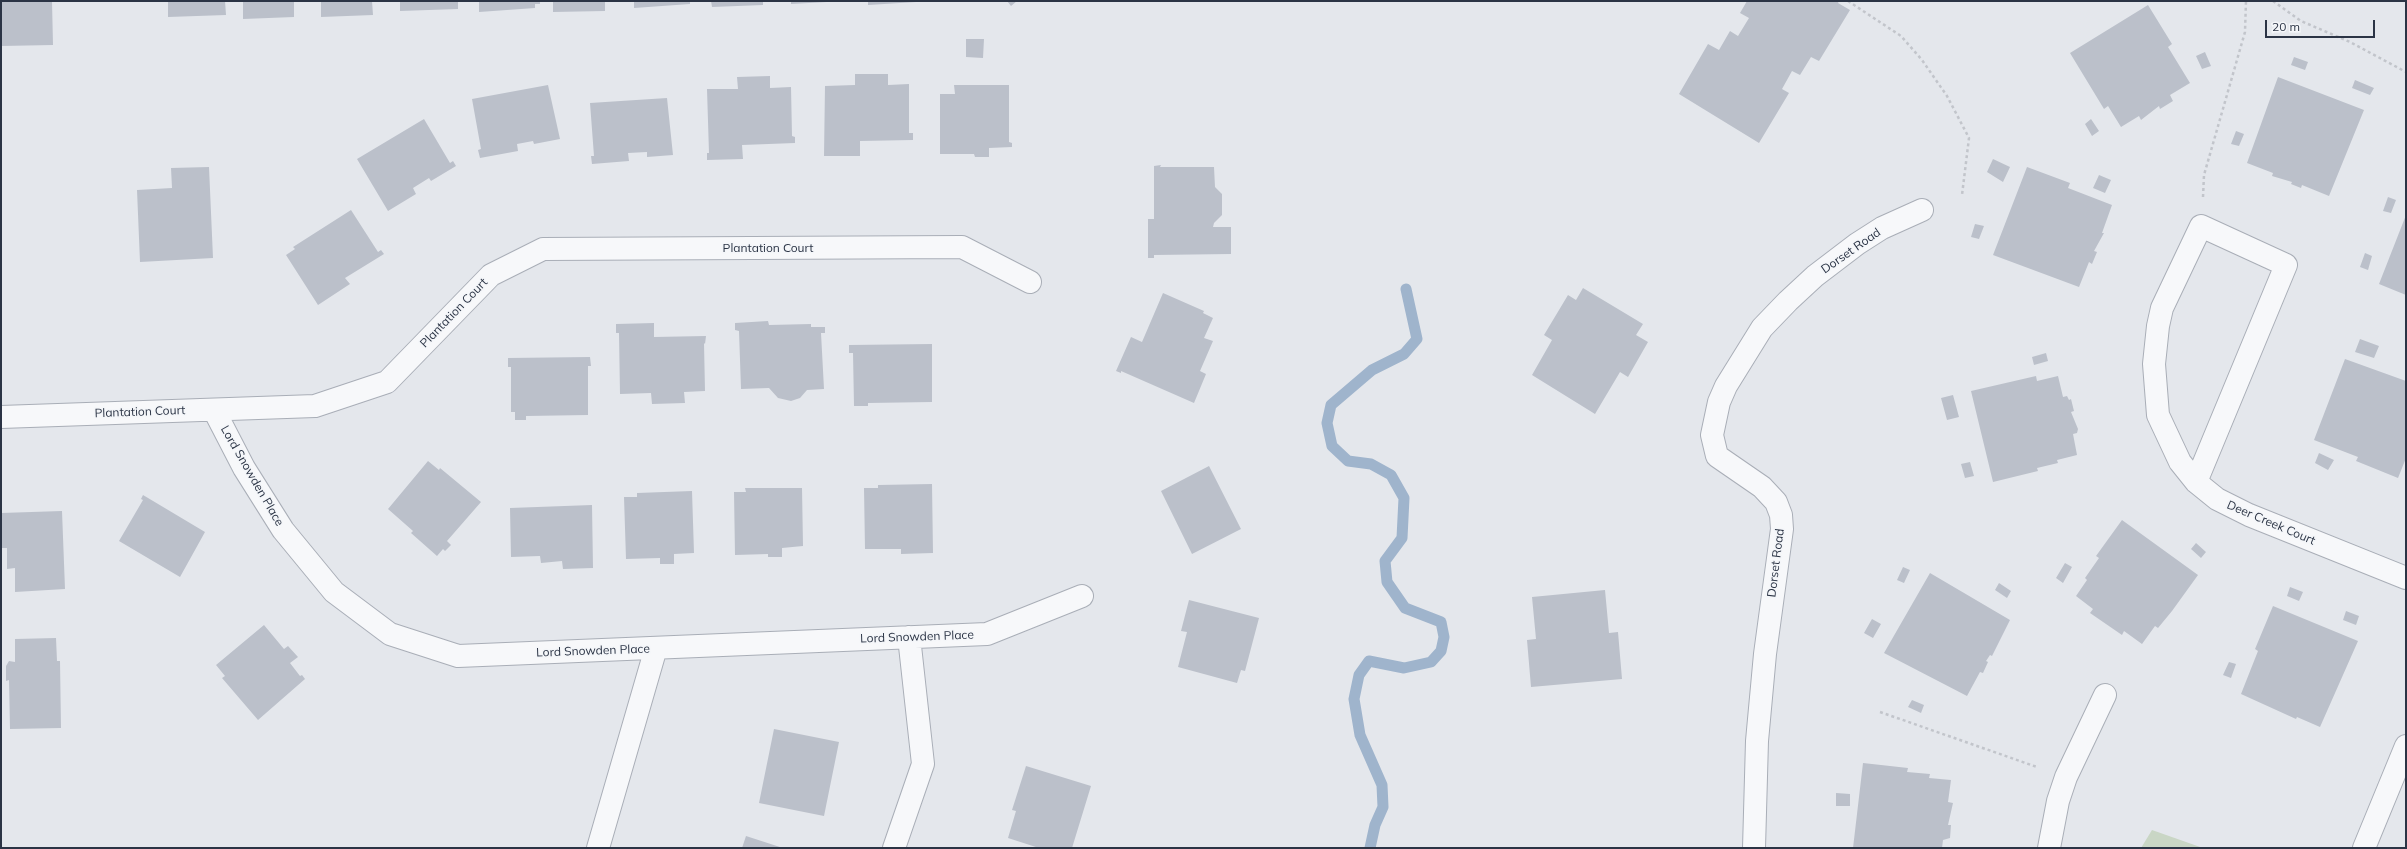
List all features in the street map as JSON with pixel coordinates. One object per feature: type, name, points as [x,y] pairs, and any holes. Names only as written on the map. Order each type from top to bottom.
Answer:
[{"type":"street","name":"Dorset Road","points":[[1754,848],[1757,741],[1764,668],[1782,529],[1781,515],[1776,502],[1762,487],[1717,456],[1712,435],[1719,402],[1726,386],[1762,328],[1788,301],[1815,276],[1858,244],[1882,228],[1922,210]]},
{"type":"street","points":[[2196,482],[2286,265],[2201,226]]},
{"type":"street","name":"Deer Creek Court","points":[[2201,226],[2162,308],[2158,326],[2154,364],[2158,415],[2180,462],[2196,482],[2217,499],[2249,515],[2406,578]]},
{"type":"street","name":"Plantation Court","points":[[1,417],[315,406],[387,382],[491,275],[543,249],[962,247],[1030,282]]},
{"type":"street","name":"Lord Snowden Place","points":[[214,410],[244,468],[283,530],[334,592],[390,634],[458,656],[987,634],[1082,596]]},
{"type":"street","points":[[894,848],[923,764],[909,637]]},
{"type":"street","points":[[598,848],[656,648]]},
{"type":"street","points":[[2049,848],[2058,801],[2066,777],[2104,695]]},
{"type":"street","points":[[2364,848],[2406,746]]},
{"type":"path","points":[[1848,1],[1901,36],[1922,60],[1947,96],[1969,138],[1962,195]]},
{"type":"path","points":[[2201,226],[2204,175],[2245,32],[2246,1]]},
{"type":"path","points":[[2273,1],[2301,22],[2350,42],[2406,72]]},
{"type":"path","points":[[1880,712],[2066,777]]},
{"type":"green space","points":[[2152,830],[2203,848],[2141,848]]},
{"type":"building","points":[[1,1],[52,1],[53,45],[1,46]]},
{"type":"building","points":[[168,1],[225,1],[226,15],[168,17]]},
{"type":"building","points":[[243,1],[294,1],[294,17],[243,19]]},
{"type":"building","points":[[321,1],[372,1],[373,15],[321,17]]},
{"type":"building","points":[[400,1],[458,1],[458,9],[400,11]]},
{"type":"building","points":[[479,1],[540,1],[540,4],[535,4],[535,8],[479,12]]},
{"type":"building","points":[[553,1],[605,1],[605,11],[553,12]]},
{"type":"building","points":[[634,1],[690,1],[690,4],[634,8]]},
{"type":"building","points":[[711,1],[763,1],[763,5],[712,7]]},
{"type":"building","points":[[791,1],[827,1],[827,2],[791,4]]},
{"type":"building","points":[[868,1],[916,1],[916,2],[868,5]]},
{"type":"building","points":[[1007,1],[1017,1],[1011,6]]},
{"type":"building","points":[[1747,1],[1839,1],[1838,3],[1850,10],[1819,61],[1811,57],[1800,75],[1792,71],[1782,89],[1789,93],[1759,143],[1679,94],[1708,44],[1719,50],[1730,31],[1738,36],[1749,18],[1740,13]]},
{"type":"building","points":[[2148,5],[2172,44],[2168,47],[2190,83],[2170,95],[2173,101],[2160,109],[2159,106],[2141,120],[2139,116],[2121,127],[2108,106],[2104,109],[2070,53]]},
{"type":"building","points":[[966,39],[984,39],[983,58],[966,57]]},
{"type":"building","points":[[2205,52],[2211,66],[2202,69],[2196,56]]},
{"type":"building","points":[[2294,57],[2308,62],[2305,70],[2291,65]]},
{"type":"building","points":[[855,74],[888,74],[888,85],[909,84],[909,133],[913,133],[913,140],[860,141],[860,156],[824,156],[825,86],[855,85]]},
{"type":"building","points":[[770,76],[770,88],[791,87],[792,136],[795,137],[795,143],[742,145],[743,159],[707,160],[707,153],[709,153],[707,89],[738,89],[737,77]]},
{"type":"building","points":[[2278,77],[2364,110],[2329,196],[2302,185],[2301,188],[2291,184],[2292,182],[2272,176],[2273,173],[2247,163]]},
{"type":"building","points":[[2355,80],[2374,88],[2370,95],[2352,88]]},
{"type":"building","points":[[548,85],[560,139],[534,144],[533,141],[517,144],[518,151],[480,158],[478,150],[481,149],[472,99]]},
{"type":"building","points":[[954,85],[1009,85],[1009,142],[1012,143],[1012,147],[989,148],[989,157],[975,157],[974,154],[940,154],[940,94],[955,94]]},
{"type":"building","points":[[667,98],[673,155],[647,157],[647,152],[628,153],[629,161],[592,164],[591,156],[594,156],[590,103]]},
{"type":"building","points":[[424,119],[450,163],[453,161],[456,166],[431,181],[429,178],[413,188],[416,194],[388,211],[357,159]]},
{"type":"building","points":[[2091,119],[2099,131],[2092,136],[2085,124]]},
{"type":"building","points":[[2236,131],[2244,134],[2239,146],[2231,144]]},
{"type":"building","points":[[1993,159],[2010,167],[2003,182],[1987,172]]},
{"type":"building","points":[[1161,165],[1160,167],[1214,167],[1215,187],[1222,194],[1222,215],[1214,223],[1213,227],[1231,227],[1231,254],[1154,255],[1154,258],[1148,258],[1148,219],[1154,219],[1154,166]]},
{"type":"building","points":[[209,167],[213,258],[140,262],[137,190],[172,188],[171,168]]},
{"type":"building","points":[[2027,167],[2070,183],[2068,188],[2112,205],[2102,233],[2104,233],[2094,251],[2097,252],[2092,264],[2089,262],[2079,287],[1993,255]]},
{"type":"building","points":[[2099,175],[2111,180],[2105,193],[2093,188]]},
{"type":"building","points":[[2388,197],[2396,200],[2391,213],[2383,211]]},
{"type":"building","points":[[351,210],[378,252],[381,250],[384,254],[345,278],[350,284],[318,305],[286,255],[295,249],[293,247]]},
{"type":"building","points":[[2406,215],[2406,295],[2379,284]]},
{"type":"building","points":[[1975,224],[1984,226],[1979,239],[1971,237]]},
{"type":"building","points":[[2365,253],[2372,256],[2368,270],[2360,267]]},
{"type":"building","points":[[1583,288],[1643,324],[1636,335],[1648,342],[1628,377],[1620,372],[1595,414],[1532,375],[1552,340],[1544,335],[1568,295],[1576,300]]},
{"type":"building","points":[[1163,293],[1204,311],[1203,313],[1213,318],[1204,338],[1213,341],[1200,371],[1206,374],[1194,403],[1121,371],[1121,373],[1116,371],[1131,337],[1142,342]]},
{"type":"building","points":[[768,321],[769,325],[811,324],[811,327],[825,327],[825,333],[821,333],[824,389],[807,390],[800,398],[791,401],[778,398],[769,388],[741,389],[739,331],[735,330],[735,323]]},
{"type":"building","points":[[654,323],[654,337],[706,336],[705,344],[704,343],[705,391],[684,392],[685,403],[652,404],[651,393],[620,394],[619,333],[616,333],[616,324]]},
{"type":"building","points":[[2360,339],[2379,346],[2374,358],[2355,352]]},
{"type":"building","points":[[932,344],[932,402],[868,403],[868,406],[854,406],[853,353],[849,353],[849,345]]},
{"type":"building","points":[[2046,353],[2048,361],[2034,365],[2032,357]]},
{"type":"building","points":[[590,357],[591,366],[588,366],[588,415],[526,416],[526,420],[515,420],[515,412],[511,412],[511,367],[508,367],[508,358]]},
{"type":"building","points":[[2345,359],[2406,381],[2406,458],[2398,478],[2356,461],[2358,457],[2314,440]]},
{"type":"building","points":[[2036,376],[2037,381],[2058,376],[2063,397],[2067,396],[2069,400],[2071,399],[2074,411],[2071,412],[2078,429],[2077,433],[2073,434],[2077,455],[2057,460],[2058,463],[2037,468],[2038,471],[1993,482],[1971,391]]},
{"type":"building","points":[[1953,395],[1959,417],[1947,420],[1941,398]]},
{"type":"building","points":[[2319,453],[2334,460],[2328,470],[2315,463]]},
{"type":"building","points":[[428,461],[439,470],[440,468],[481,502],[447,541],[451,545],[445,551],[443,549],[437,556],[411,533],[413,531],[388,509]]},
{"type":"building","points":[[1970,462],[1974,476],[1965,478],[1961,464]]},
{"type":"building","points":[[1209,466],[1241,529],[1192,554],[1161,491]]},
{"type":"building","points":[[932,484],[933,553],[901,554],[901,549],[865,549],[864,488],[878,488],[878,485]]},
{"type":"building","points":[[745,488],[802,488],[803,546],[782,548],[782,557],[768,557],[768,554],[735,555],[734,492],[746,492]]},
{"type":"building","points":[[692,491],[694,553],[674,554],[674,564],[660,564],[660,558],[626,559],[624,497],[637,497],[637,493]]},
{"type":"building","points":[[143,495],[205,532],[180,577],[119,541],[143,500],[141,499]]},
{"type":"building","points":[[592,505],[593,568],[563,569],[562,561],[541,563],[540,556],[511,557],[510,508]]},
{"type":"building","points":[[62,511],[65,589],[15,592],[15,568],[7,569],[7,548],[1,548],[1,513]]},
{"type":"building","points":[[2122,520],[2198,575],[2172,611],[2158,628],[2155,626],[2142,644],[2124,631],[2122,635],[2090,613],[2093,609],[2076,596],[2087,580],[2085,578],[2099,558],[2096,556]]},
{"type":"building","points":[[2196,543],[2206,552],[2201,558],[2191,549]]},
{"type":"building","points":[[2065,563],[2072,567],[2063,583],[2056,578]]},
{"type":"building","points":[[1903,567],[1910,570],[1904,583],[1897,580]]},
{"type":"building","points":[[1930,573],[2010,620],[1992,656],[1990,655],[1986,661],[1988,662],[1983,673],[1980,672],[1967,696],[1884,653]]},
{"type":"building","points":[[1999,583],[2011,591],[2007,598],[1995,590]]},
{"type":"building","points":[[2290,587],[2303,592],[2299,601],[2287,596]]},
{"type":"building","points":[[1605,590],[1609,633],[1618,632],[1622,679],[1531,687],[1527,640],[1536,639],[1532,597]]},
{"type":"building","points":[[1189,600],[1259,618],[1245,671],[1241,670],[1237,683],[1178,667],[1187,632],[1181,631]]},
{"type":"building","points":[[2273,606],[2358,641],[2320,727],[2297,717],[2296,719],[2241,694],[2258,651],[2255,649]]},
{"type":"building","points":[[2346,611],[2359,616],[2356,625],[2343,620]]},
{"type":"building","points":[[1872,619],[1881,624],[1873,638],[1864,633]]},
{"type":"building","points":[[264,625],[284,649],[288,646],[298,657],[290,663],[300,676],[302,675],[305,679],[258,720],[222,678],[225,676],[216,665]]},
{"type":"building","points":[[56,638],[57,661],[60,661],[61,728],[10,729],[9,680],[6,681],[6,666],[9,661],[15,662],[15,639]]},
{"type":"building","points":[[2229,662],[2236,664],[2231,678],[2223,675]]},
{"type":"building","points":[[1912,700],[1924,705],[1921,713],[1908,707]]},
{"type":"building","points":[[774,729],[839,742],[824,816],[759,803]]},
{"type":"building","points":[[1863,763],[1908,768],[1907,772],[1930,774],[1929,778],[1951,780],[1948,802],[1953,803],[1948,825],[1951,825],[1950,838],[1943,840],[1942,848],[1853,848]]},
{"type":"building","points":[[1026,766],[1091,786],[1072,848],[1039,848],[1008,838],[1016,811],[1012,810]]},
{"type":"building","points":[[1836,793],[1850,794],[1850,806],[1836,806]]},
{"type":"building","points":[[746,836],[783,848],[742,848]]},
{"type":"waterway","points":[[1370,848],[1375,825],[1383,807],[1382,785],[1360,735],[1354,699],[1359,675],[1369,661],[1404,668],[1431,662],[1441,651],[1444,637],[1441,622],[1405,608],[1387,582],[1385,561],[1402,538],[1404,498],[1391,475],[1371,464],[1348,461],[1332,446],[1327,423],[1331,405],[1372,370],[1404,354],[1417,339],[1406,289]]}]
